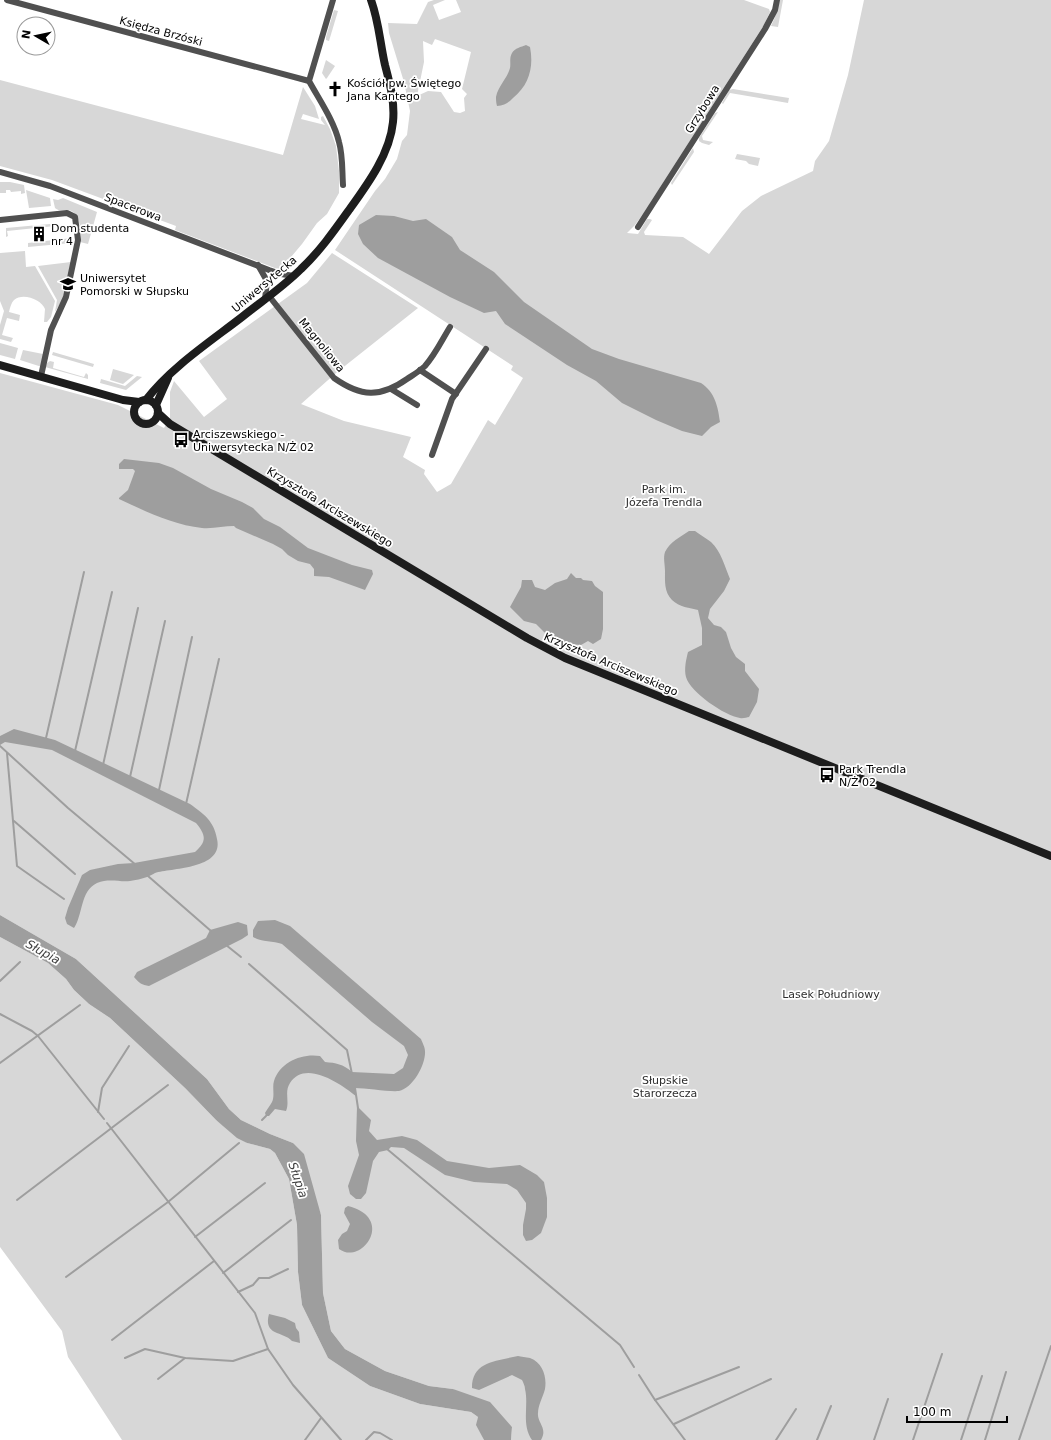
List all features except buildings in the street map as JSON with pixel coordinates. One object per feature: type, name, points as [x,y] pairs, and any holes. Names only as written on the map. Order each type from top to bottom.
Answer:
[{"type":"street","name":"Księdza Brzóski","points":[[7,0],[34,3],[309,81]]},
{"type":"street","points":[[333,0],[309,81],[339,141],[343,185]]},
{"type":"street","points":[[371,0],[376,15]]},
{"type":"street","points":[[375,0],[376,15]]},
{"type":"street","name":"Grzybowa","points":[[638,227],[765,29],[775,10],[777,0]]},
{"type":"street","name":"Uniwersytecka","points":[[142,401],[169,375],[294,276],[324,245],[374,174],[390,139],[393,122],[393,98],[385,65],[376,15]]},
{"type":"street","name":"Spacerowa","points":[[0,172],[50,186],[258,266],[281,274],[294,276]]},
{"type":"street","points":[[0,220],[67,213],[73,215],[76,220],[78,240],[66,297],[51,330],[41,376]]},
{"type":"street","points":[[258,266],[267,281],[267,297]]},
{"type":"street","name":"Magnoliowa","points":[[267,297],[334,378],[346,386],[358,391],[374,393],[392,389],[420,370],[430,359],[450,327]]},
{"type":"street","points":[[432,455],[450,404],[486,349]]},
{"type":"street","points":[[0,365],[123,400],[153,402],[156,413],[151,423],[143,424],[136,420],[133,412],[123,400]]},
{"type":"street","points":[[420,370],[456,394]]},
{"type":"street","name":"Uniwersytecka","points":[[156,413],[169,375]]},
{"type":"street","points":[[392,389],[417,405]]},
{"type":"street","points":[[133,412],[134,408],[142,401]]},
{"type":"street","name":"Krzysztofa Arciszewskiego","points":[[156,413],[170,424],[527,638],[565,658],[1051,856]]},
{"type":"green space","points":[[434,0],[445,0],[433,5],[439,20],[461,12],[456,0],[744,0],[769,9],[770,12],[764,25],[643,214],[627,233],[638,234],[647,219],[650,219],[652,220],[644,232],[645,235],[683,237],[709,254],[742,211],[761,196],[813,171],[815,161],[829,141],[848,75],[864,0],[1051,0],[1051,1440],[511,1440],[512,1427],[453,1389],[429,1386],[385,1371],[345,1349],[331,1331],[323,1293],[321,1215],[293,1143],[241,1120],[229,1109],[207,1079],[76,959],[0,915],[0,373],[118,405],[164,428],[170,418],[170,392],[174,381],[204,417],[227,399],[199,361],[307,283],[332,253],[418,308],[336,373],[301,404],[344,421],[411,437],[403,457],[425,470],[424,474],[437,492],[451,484],[488,420],[495,425],[523,378],[511,370],[513,366],[335,250],[375,191],[385,179],[397,159],[402,141],[407,135],[410,111],[404,82],[389,33],[388,23],[417,24],[428,2]],"holes":[[[435,39],[471,52],[462,89],[467,94],[464,98],[465,111],[460,113],[454,112],[441,92],[428,91],[417,96],[424,62],[423,41],[432,45]]]},
{"type":"green space","points":[[779,0],[783,0],[778,27],[771,26],[775,17]]},
{"type":"green space","points":[[334,10],[338,11],[329,41],[326,40],[326,37]]},
{"type":"green space","points":[[326,60],[335,66],[326,79],[322,73]]},
{"type":"green space","points":[[0,80],[283,155],[303,87],[315,106],[319,119],[303,114],[301,119],[325,125],[321,120],[321,117],[323,116],[330,129],[336,146],[339,171],[339,193],[327,214],[317,223],[302,244],[280,270],[175,230],[176,226],[52,180],[0,166]]},
{"type":"green space","points":[[733,89],[789,98],[788,103],[730,93],[723,104],[722,103],[729,90]]},
{"type":"green space","points":[[718,112],[702,136],[703,140],[713,142],[709,145],[702,143],[699,141],[699,138],[715,113]]},
{"type":"green space","points":[[693,148],[694,152],[672,185],[671,183]]},
{"type":"green space","points":[[737,154],[760,158],[758,166],[749,164],[746,161],[735,159]]},
{"type":"green space","points":[[0,182],[10,182],[24,185],[25,193],[21,194],[21,191],[11,192],[10,190],[6,190],[6,193],[0,193]]},
{"type":"green space","points":[[26,190],[50,198],[51,206],[29,208]]},
{"type":"green space","points":[[63,198],[97,212],[88,244],[80,242],[80,228],[76,214],[68,210],[60,210],[55,208],[53,199],[58,200]]},
{"type":"green space","points":[[50,224],[55,226],[7,231],[8,236],[6,237],[6,228]]},
{"type":"green space","points":[[72,238],[71,243],[28,247],[28,243]]},
{"type":"green space","points":[[25,251],[26,267],[35,266],[55,301],[51,317],[47,322],[44,322],[45,309],[36,300],[22,297],[14,300],[11,304],[9,312],[20,315],[19,321],[7,318],[2,335],[13,338],[11,342],[0,339],[0,325],[4,311],[0,301],[0,253]]},
{"type":"green space","points":[[71,262],[64,297],[55,312],[57,300],[38,266]]},
{"type":"green space","points":[[0,343],[18,348],[15,359],[0,355]]},
{"type":"green space","points":[[23,350],[43,354],[42,367],[20,360]]},
{"type":"green space","points":[[53,352],[94,364],[93,367],[52,355]]},
{"type":"green space","points":[[50,361],[54,362],[53,368],[84,377],[86,373],[88,375],[88,379],[45,367]]},
{"type":"green space","points":[[113,369],[134,375],[123,384],[110,380]]},
{"type":"green space","points":[[137,376],[142,377],[126,390],[100,383],[101,379],[125,386]]},
{"type":"green space","points":[[0,937],[48,963],[66,979],[74,990],[89,1004],[110,1018],[185,1088],[216,1120],[247,1143],[270,1149],[275,1153],[289,1179],[297,1225],[298,1272],[302,1305],[328,1358],[370,1386],[420,1404],[471,1412],[478,1417],[477,1425],[484,1440],[122,1440],[68,1357],[62,1331],[0,1247]]},
{"type":"water","points":[[526,45],[530,47],[531,54],[531,68],[529,75],[518,93],[504,105],[497,106],[497,93],[509,72],[511,55],[516,49]]},
{"type":"water","points":[[376,215],[394,216],[413,221],[426,219],[452,237],[460,250],[494,272],[524,302],[592,349],[619,359],[701,383],[713,395],[717,405],[720,422],[711,427],[702,436],[682,431],[656,420],[622,403],[596,381],[567,365],[505,324],[496,311],[484,313],[450,297],[378,258],[363,244],[358,234],[359,225]]},
{"type":"water","points":[[124,459],[159,463],[173,468],[211,489],[253,508],[264,519],[280,527],[308,548],[352,565],[372,570],[373,574],[365,590],[329,577],[314,576],[314,569],[310,564],[298,561],[273,544],[234,526],[206,528],[180,524],[159,517],[119,499],[128,490],[135,471],[133,469],[119,469],[119,464]]},
{"type":"water","points":[[689,531],[695,531],[714,546],[722,559],[730,579],[724,591],[710,609],[708,618],[714,625],[721,627],[726,632],[731,648],[736,657],[745,664],[745,671],[759,689],[757,702],[749,717],[741,718],[717,708],[694,689],[689,683],[685,674],[688,652],[702,645],[702,628],[698,610],[678,604],[669,597],[665,582],[664,557],[665,552],[670,545]]},
{"type":"water","points":[[571,573],[576,578],[592,581],[595,586],[603,592],[603,629],[601,639],[593,644],[588,641],[581,645],[560,641],[544,632],[536,624],[524,621],[510,607],[521,587],[522,580],[532,580],[535,587],[545,590],[555,583],[567,579]]},
{"type":"water","points":[[14,729],[55,740],[190,804],[208,818],[216,833],[217,849],[213,856],[205,862],[184,868],[155,873],[141,879],[130,881],[110,880],[97,883],[85,897],[74,928],[67,924],[65,918],[68,908],[82,875],[90,870],[118,864],[134,863],[195,852],[202,844],[204,838],[203,834],[196,823],[52,750],[5,742],[0,745],[0,736]]},
{"type":"water","name":"Słupia","points":[[0,915],[76,959],[207,1079],[229,1109],[241,1120],[293,1143],[304,1154],[321,1215],[323,1293],[331,1331],[345,1349],[385,1371],[429,1386],[453,1389],[490,1402],[512,1427],[511,1440],[484,1440],[476,1425],[478,1417],[471,1412],[420,1404],[370,1386],[328,1358],[302,1305],[298,1272],[297,1225],[289,1179],[275,1153],[270,1149],[247,1143],[237,1138],[216,1120],[185,1088],[110,1018],[89,1004],[74,990],[66,979],[48,963],[0,937]]},
{"type":"water","points":[[275,920],[290,926],[421,1039],[425,1049],[425,1056],[421,1069],[414,1080],[404,1089],[399,1091],[389,1091],[355,1088],[356,1096],[332,1080],[314,1073],[305,1073],[297,1076],[288,1086],[286,1111],[275,1109],[269,1116],[266,1116],[265,1113],[273,1100],[273,1083],[277,1074],[292,1060],[313,1055],[320,1056],[325,1062],[339,1064],[346,1067],[352,1072],[394,1074],[403,1068],[408,1055],[404,1046],[372,1022],[282,944],[260,940],[253,937],[253,930],[258,921]]},
{"type":"water","points":[[238,922],[247,925],[248,935],[242,939],[149,986],[137,981],[134,977],[137,972],[206,938],[210,930]]},
{"type":"water","points":[[357,1106],[371,1120],[369,1131],[377,1140],[402,1136],[417,1140],[447,1161],[489,1168],[520,1165],[537,1175],[544,1182],[547,1198],[547,1217],[541,1233],[532,1240],[526,1241],[523,1235],[523,1225],[526,1203],[517,1190],[507,1184],[474,1182],[445,1175],[404,1148],[391,1147],[388,1150],[379,1152],[373,1161],[366,1193],[361,1199],[356,1199],[350,1194],[348,1186],[359,1155],[356,1141]]},
{"type":"water","points":[[348,1206],[362,1212],[370,1220],[372,1229],[370,1238],[365,1246],[357,1251],[348,1253],[339,1249],[338,1240],[342,1234],[347,1231],[350,1224],[344,1213],[345,1208]]},
{"type":"water","points":[[269,1314],[285,1318],[295,1323],[299,1332],[300,1343],[292,1341],[271,1330],[268,1321]]},
{"type":"water","points":[[518,1356],[534,1360],[541,1367],[545,1375],[545,1389],[538,1413],[543,1429],[543,1436],[541,1440],[532,1440],[527,1428],[526,1395],[522,1380],[512,1375],[479,1390],[472,1388],[473,1379],[476,1372],[481,1367],[494,1361]]},
{"type":"waterway","points":[[46,738],[84,572]]},
{"type":"waterway","points":[[75,751],[112,592]]},
{"type":"waterway","points":[[103,765],[138,608]]},
{"type":"waterway","points":[[130,777],[165,621]]},
{"type":"waterway","points":[[159,790],[192,637]]},
{"type":"waterway","points":[[186,804],[219,659]]},
{"type":"waterway","points":[[0,746],[68,808],[136,865]]},
{"type":"waterway","points":[[7,753],[17,866],[64,899]]},
{"type":"waterway","points":[[14,821],[75,874]]},
{"type":"waterway","points":[[148,876],[211,931]]},
{"type":"waterway","points":[[226,945],[241,957]]},
{"type":"waterway","points":[[0,981],[20,962]]},
{"type":"waterway","points":[[249,964],[347,1050],[352,1074]]},
{"type":"waterway","points":[[0,1063],[80,1005]]},
{"type":"waterway","points":[[0,1014],[32,1031],[38,1036],[104,1119]]},
{"type":"waterway","points":[[98,1112],[102,1088],[129,1046]]},
{"type":"waterway","points":[[17,1200],[168,1085]]},
{"type":"waterway","points":[[355,1088],[358,1108]]},
{"type":"waterway","points":[[262,1120],[266,1116]]},
{"type":"waterway","points":[[107,1123],[255,1313],[268,1349],[293,1385],[341,1440]]},
{"type":"waterway","points":[[66,1277],[168,1202],[239,1143]]},
{"type":"waterway","points":[[387,1149],[620,1345],[634,1367]]},
{"type":"waterway","points":[[195,1237],[265,1183]]},
{"type":"waterway","points":[[223,1273],[291,1220]]},
{"type":"waterway","points":[[112,1340],[214,1261]]},
{"type":"waterway","points":[[238,1292],[253,1285],[259,1278],[269,1278],[288,1269]]},
{"type":"waterway","points":[[1019,1440],[1051,1346]]},
{"type":"waterway","points":[[125,1358],[145,1349],[185,1358],[233,1361],[268,1349]]},
{"type":"waterway","points":[[913,1440],[942,1354]]},
{"type":"waterway","points":[[158,1379],[185,1358]]},
{"type":"waterway","points":[[655,1400],[739,1367]]},
{"type":"waterway","points":[[985,1440],[1006,1372]]},
{"type":"waterway","points":[[639,1375],[655,1400],[685,1440]]},
{"type":"waterway","points":[[961,1440],[982,1376]]},
{"type":"waterway","points":[[674,1424],[771,1379]]},
{"type":"waterway","points":[[874,1440],[888,1399]]},
{"type":"waterway","points":[[817,1440],[831,1406]]},
{"type":"waterway","points":[[776,1440],[796,1409]]},
{"type":"waterway","points":[[305,1440],[321,1418]]},
{"type":"waterway","points":[[366,1440],[374,1432],[380,1433],[392,1440]]},
{"type":"place","name":"Kościół pw. Świętego Jana Kantego","points":[[335,89]]},
{"type":"place","name":"Dom studenta nr 4","points":[[39,234]]},
{"type":"place","name":"Uniwersytet Pomorski w Słupsku","points":[[68,284]]},
{"type":"place","name":"Arciszewskiego - Uniwersytecka N/Ż 02","points":[[181,440]]},
{"type":"place","name":"Park Trendla N/Ż 02","points":[[827,775]]},
{"type":"park label","name":"Park im. Józefa Trendla","points":[[664,495]]},
{"type":"park label","name":"Lasek Południowy","points":[[831,994]]},
{"type":"park label","name":"Słupskie Starorzecza","points":[[665,1086]]}]
